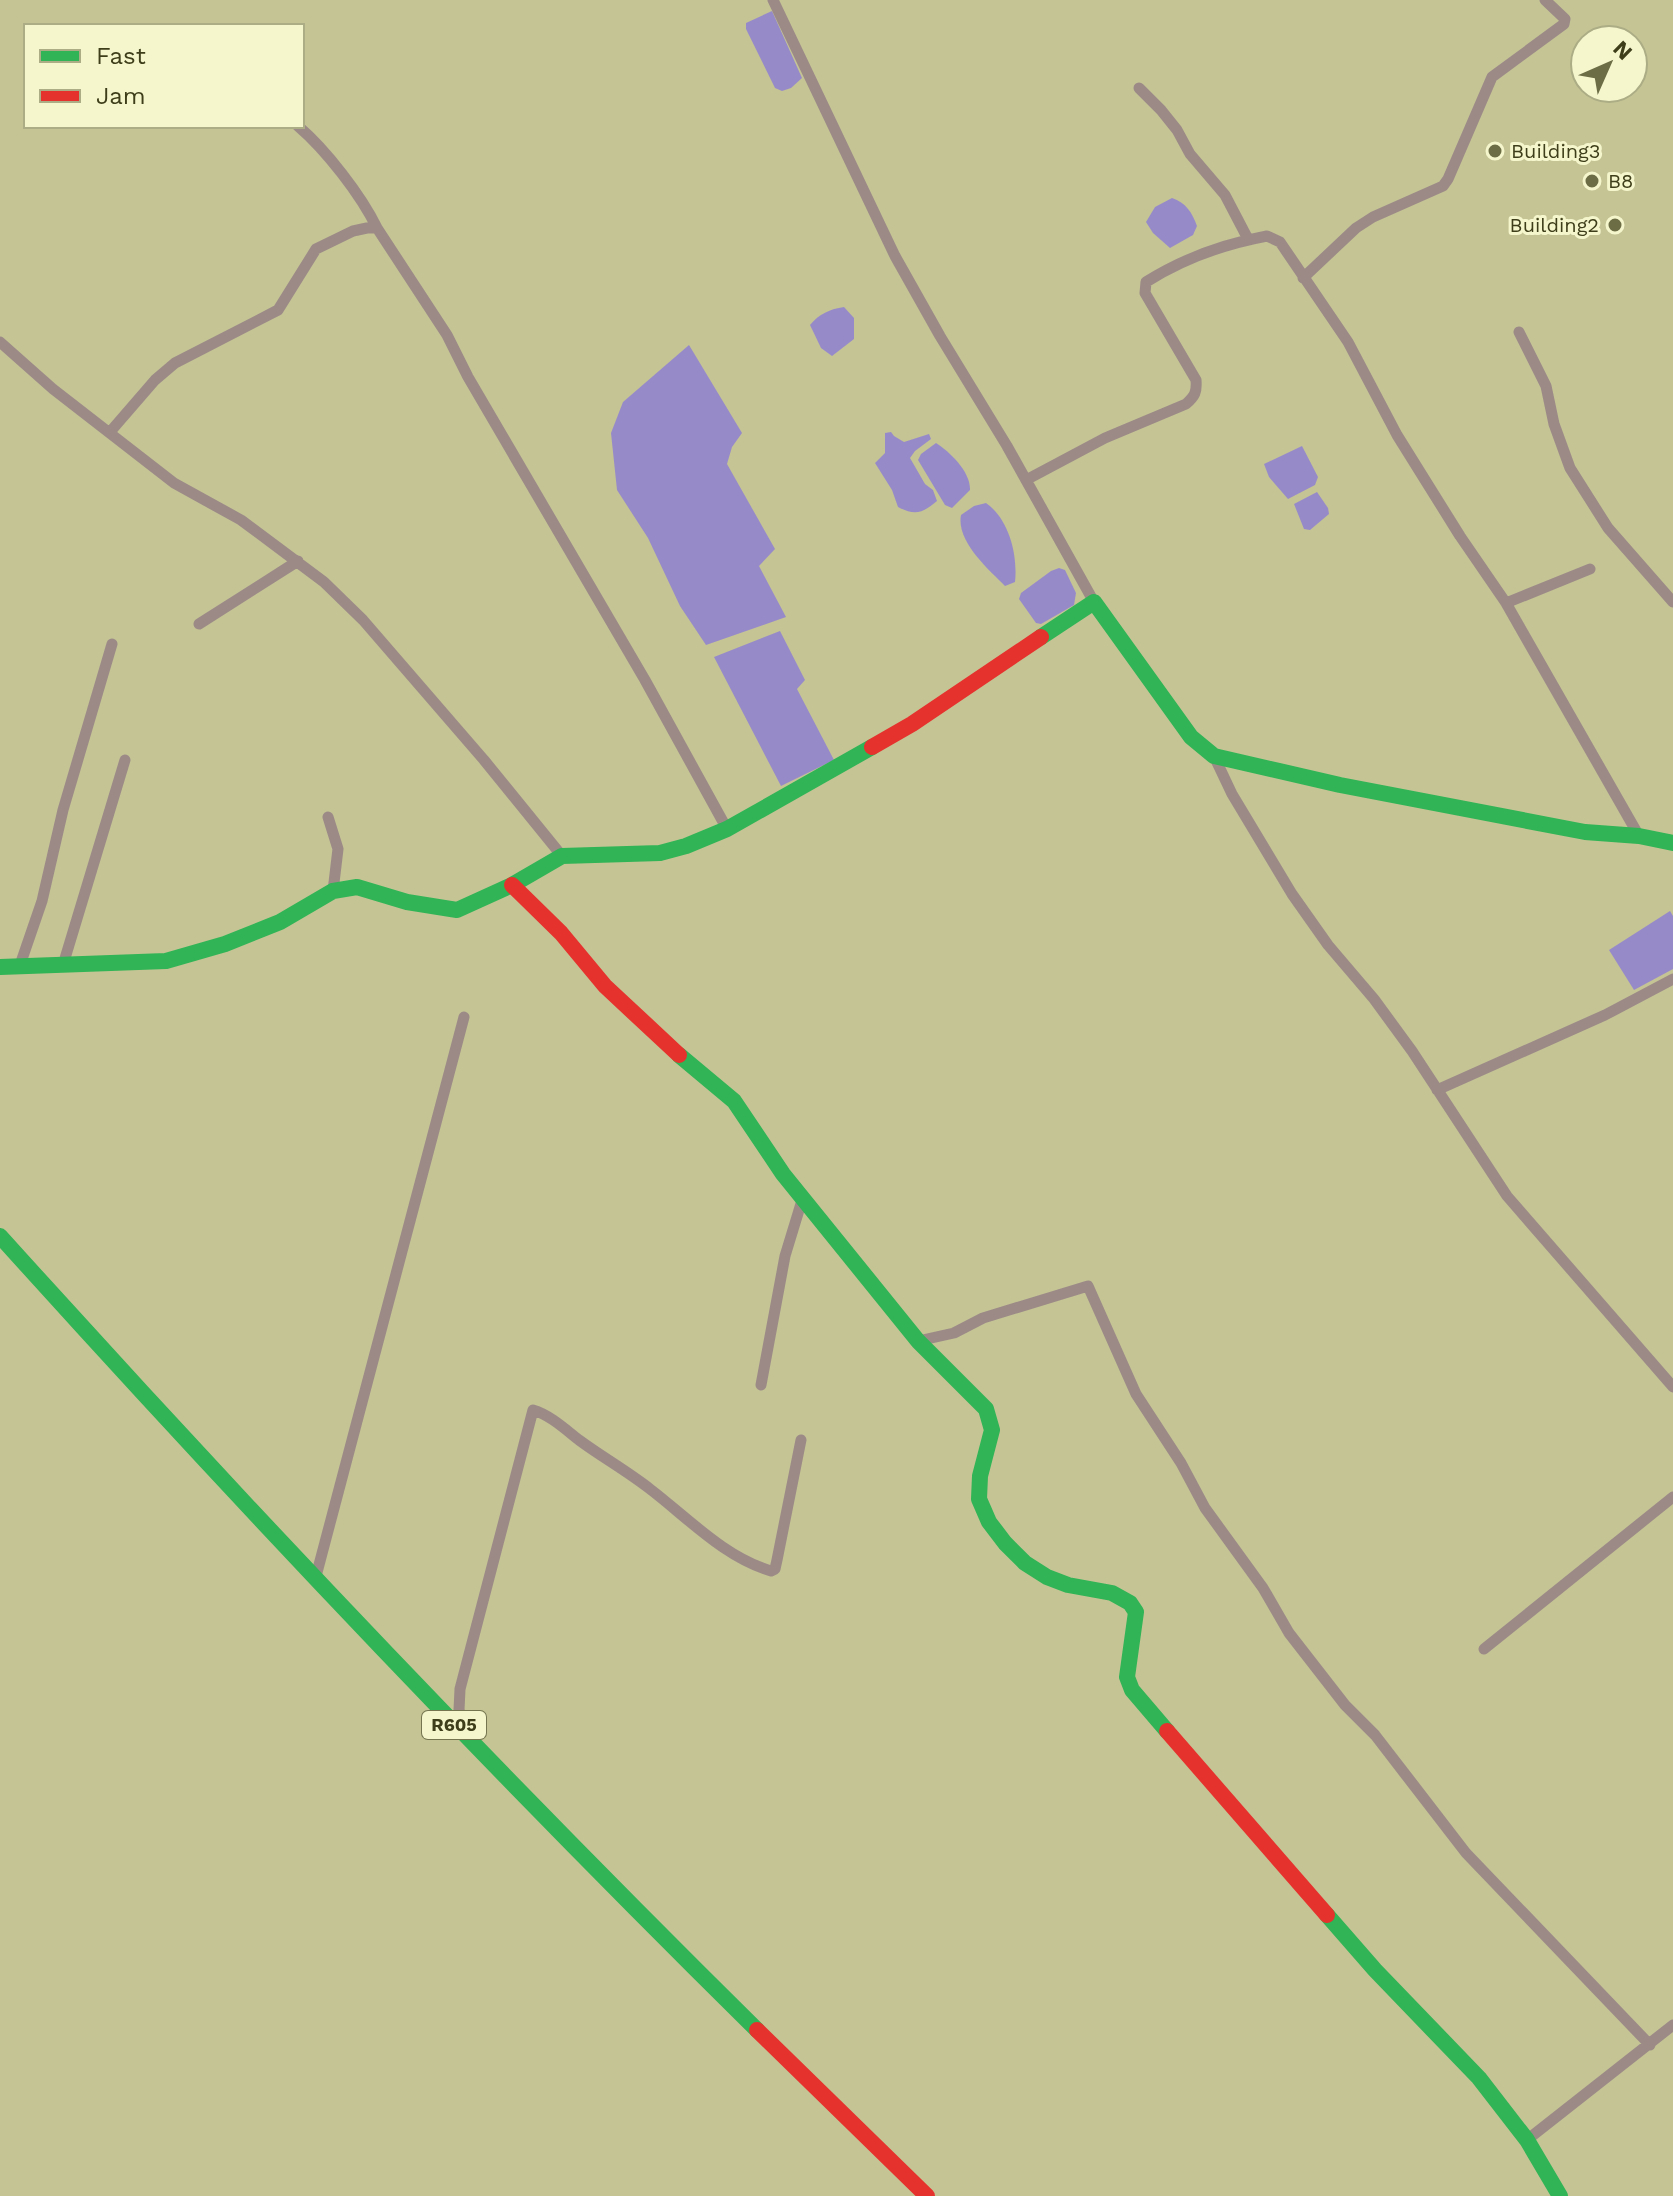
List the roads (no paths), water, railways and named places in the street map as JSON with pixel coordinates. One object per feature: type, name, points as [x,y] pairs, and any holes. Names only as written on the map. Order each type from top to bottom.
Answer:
[{"type":"street","points":[[773,0],[895,256],[1094,602],[1191,737],[1214,756],[1232,794],[1292,894],[1328,945],[1374,999],[1507,1196],[1673,1387]]},
{"type":"street","points":[[1303,278],[1356,228],[1373,217],[1443,186],[1492,77],[1564,24],[1565,19],[1545,0]]},
{"type":"street","points":[[1139,88],[1161,110],[1190,154],[1225,195],[1248,239]]},
{"type":"street","points":[[300,128],[316,142],[369,212],[447,335],[468,377],[645,680],[727,829]]},
{"type":"street","points":[[110,432],[155,380],[175,363],[278,310],[316,249],[353,231],[377,228]]},
{"type":"street","points":[[1026,480],[1105,438],[1186,404],[1197,391],[1196,380],[1145,293],[1146,282],[1169,267],[1248,239],[1267,236],[1280,242],[1348,342],[1397,435],[1506,603],[1639,836]]},
{"type":"street","points":[[1519,332],[1546,386],[1554,424],[1570,468],[1608,528],[1673,602]]},
{"type":"street","points":[[0,342],[53,389],[174,483],[241,520],[324,582],[363,620],[562,856]]},
{"type":"street","points":[[199,624],[298,561]]},
{"type":"street","points":[[1506,603],[1590,569]]},
{"type":"street","points":[[0,967],[166,961],[225,944],[280,922],[333,891],[357,887],[407,902],[457,910],[512,885],[562,856],[660,853],[686,846],[727,829],[912,724],[1094,602]]},
{"type":"street","points":[[20,965],[42,901],[63,810],[112,644]]},
{"type":"street","points":[[1214,756],[1340,785],[1585,832],[1639,836],[1673,843]]},
{"type":"street","points":[[63,965],[125,760]]},
{"type":"street","points":[[328,817],[338,849],[333,891]]},
{"type":"street","points":[[512,885],[561,933],[605,986],[695,1070],[734,1101],[775,1163],[918,1341],[992,1418],[993,1427],[981,1469],[978,1497],[988,1518],[1018,1557],[1058,1582],[1105,1591],[1132,1604],[1136,1612],[1127,1677],[1132,1690],[1375,1970],[1462,2058],[1527,2140],[1560,2196]]},
{"type":"street","points":[[1437,1090],[1605,1015],[1673,979]]},
{"type":"street","points":[[315,1580],[464,1017]]},
{"type":"street","points":[[761,1385],[785,1256],[803,1197]]},
{"type":"street","name":"R605","points":[[0,1236],[149,1404],[469,1740],[713,1988],[927,2196]]},
{"type":"street","points":[[918,1341],[954,1333],[983,1318],[1088,1286],[1136,1394],[1181,1463],[1205,1508],[1263,1588],[1289,1633],[1345,1705],[1375,1735],[1466,1853],[1650,2045]]},
{"type":"street","points":[[469,1740],[459,1710],[460,1689],[533,1410],[562,1426],[714,1540],[757,1567],[771,1571],[775,1569],[801,1440]]},
{"type":"street","points":[[1484,1649],[1673,1497]]},
{"type":"street","points":[[1527,2140],[1673,2025]]},
{"type":"place","name":"Building3","points":[[1495,151]]},
{"type":"place","name":"B8","points":[[1592,181]]},
{"type":"place","name":"Building2","points":[[1615,225]]}]
